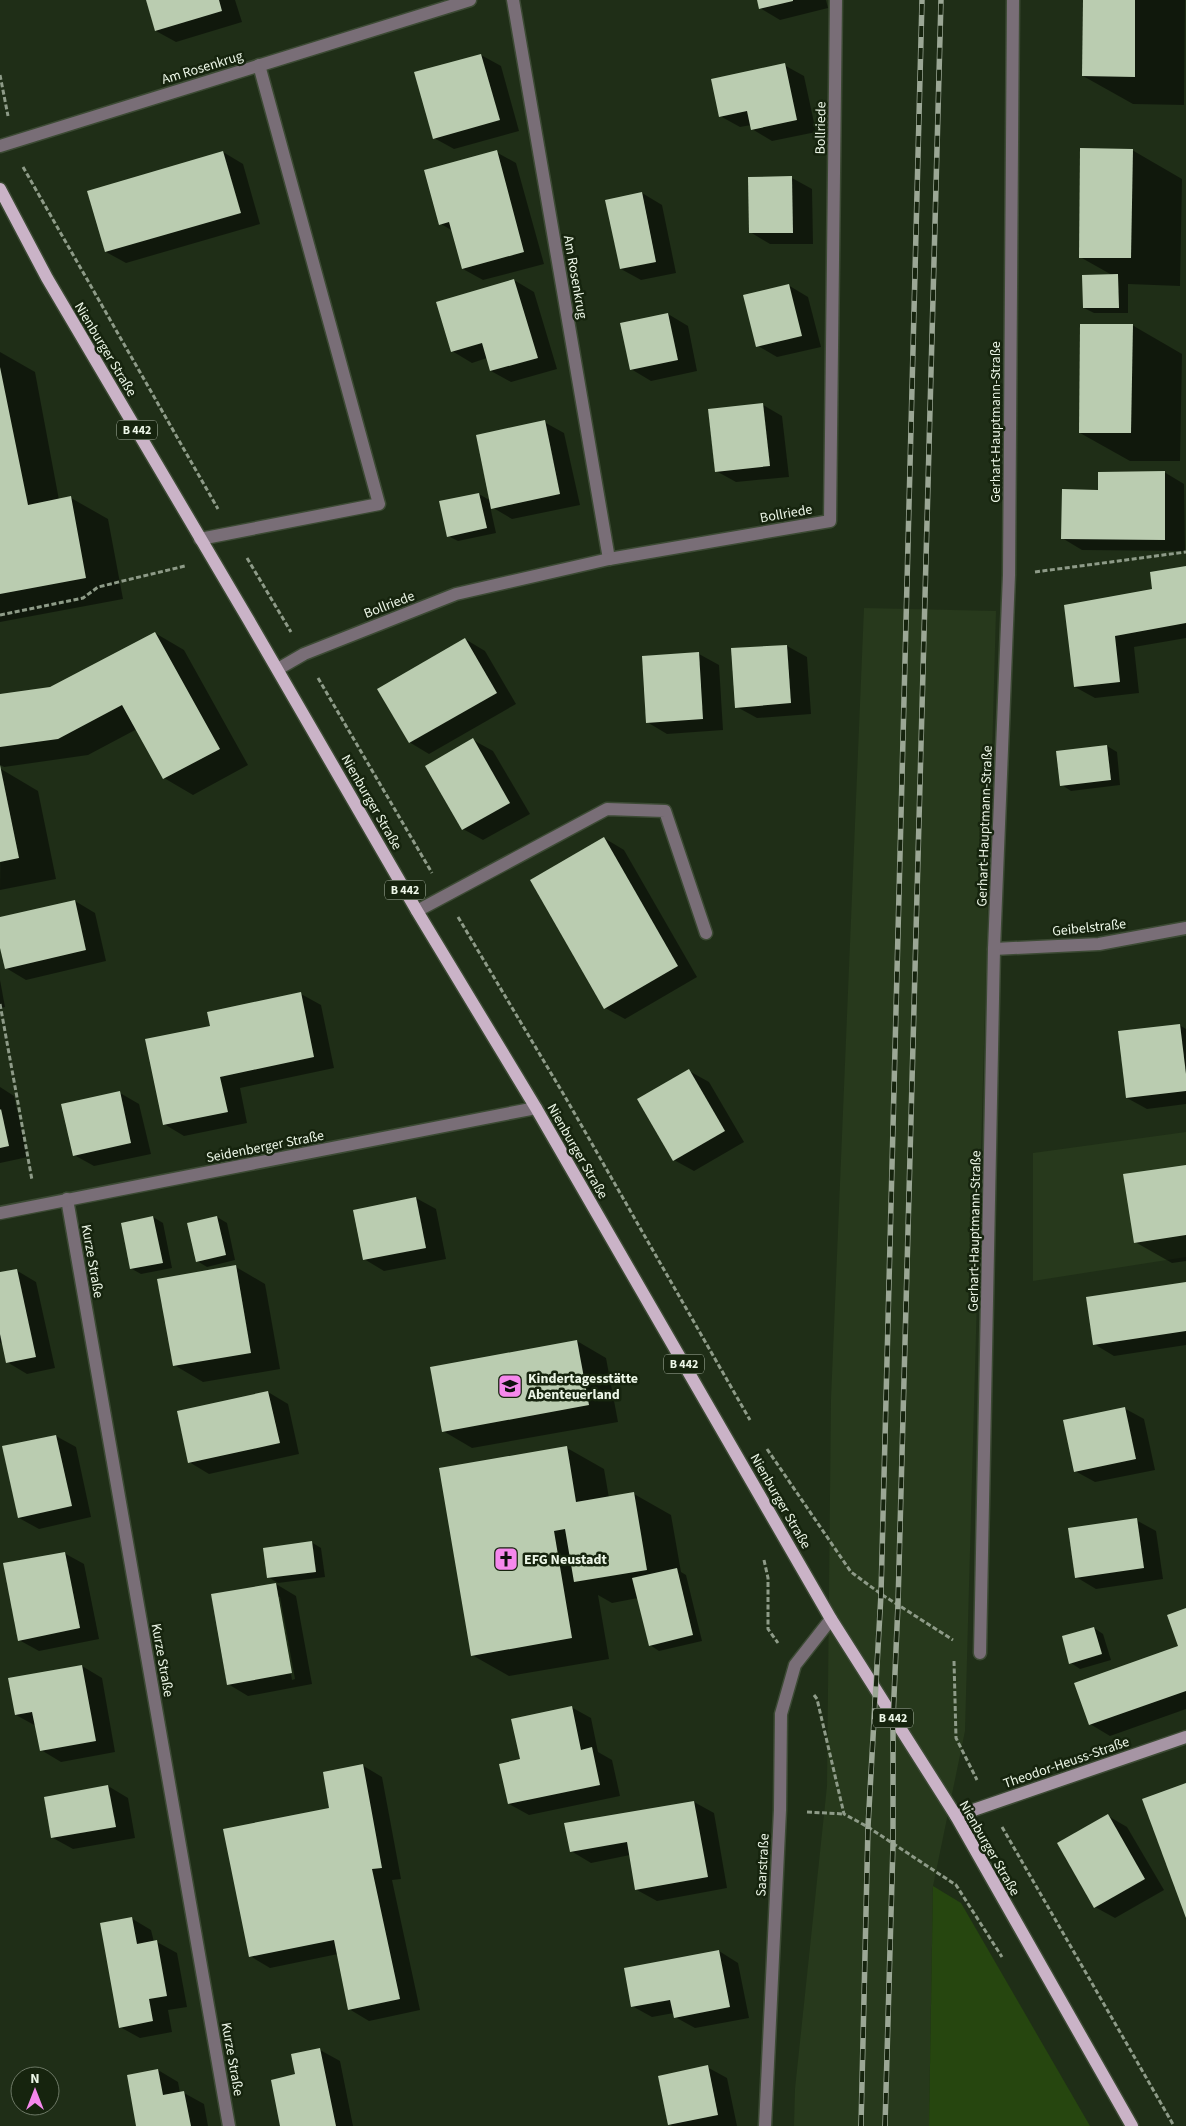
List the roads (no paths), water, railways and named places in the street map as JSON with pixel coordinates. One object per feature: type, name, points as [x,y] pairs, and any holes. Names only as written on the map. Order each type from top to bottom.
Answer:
[{"type":"main road","name":"Nienburger Straße","points":[[0,189],[47,278],[278,669],[417,911],[536,1108],[831,1619],[956,1816],[1132,2126]]},
{"type":"street","name":"Am Rosenkrug","points":[[0,146],[470,0]]},
{"type":"street","name":"Am Rosenkrug","points":[[514,0],[609,559]]},
{"type":"street","name":"Bollriede","points":[[278,669],[304,654],[456,594],[609,559],[830,521],[836,0]]},
{"type":"street","name":"Gerhart-Hauptmann-Straße","points":[[980,1653],[994,950],[1009,575],[1013,0]]},
{"type":"street","points":[[200,538],[379,504],[259,65]]},
{"type":"street","points":[[417,911],[607,809],[665,811],[706,933]]},
{"type":"street","name":"Geibelstraße","points":[[994,950],[1099,944],[1186,928]]},
{"type":"street","name":"Seidenberger Straße","points":[[0,1213],[536,1108]]},
{"type":"street","name":"Kurze Straße","points":[[67,1199],[229,2126]]},
{"type":"street","name":"Saarstraße","points":[[765,2126],[780,1810],[782,1714],[795,1665],[831,1619]]},
{"type":"street","name":"Theodor-Heuss-Straße","points":[[956,1816],[1186,1737]]},
{"type":"railway","points":[[861,2126],[868,1827],[881,1594],[922,0]]},
{"type":"railway","points":[[885,2126],[893,1844],[893,1719],[898,1604],[941,0]]},
{"type":"place","name":"Kindertagesstätte Abenteuerland","points":[[510,1386]]},
{"type":"place","name":"EFG Neustadt","points":[[506,1559]]}]
